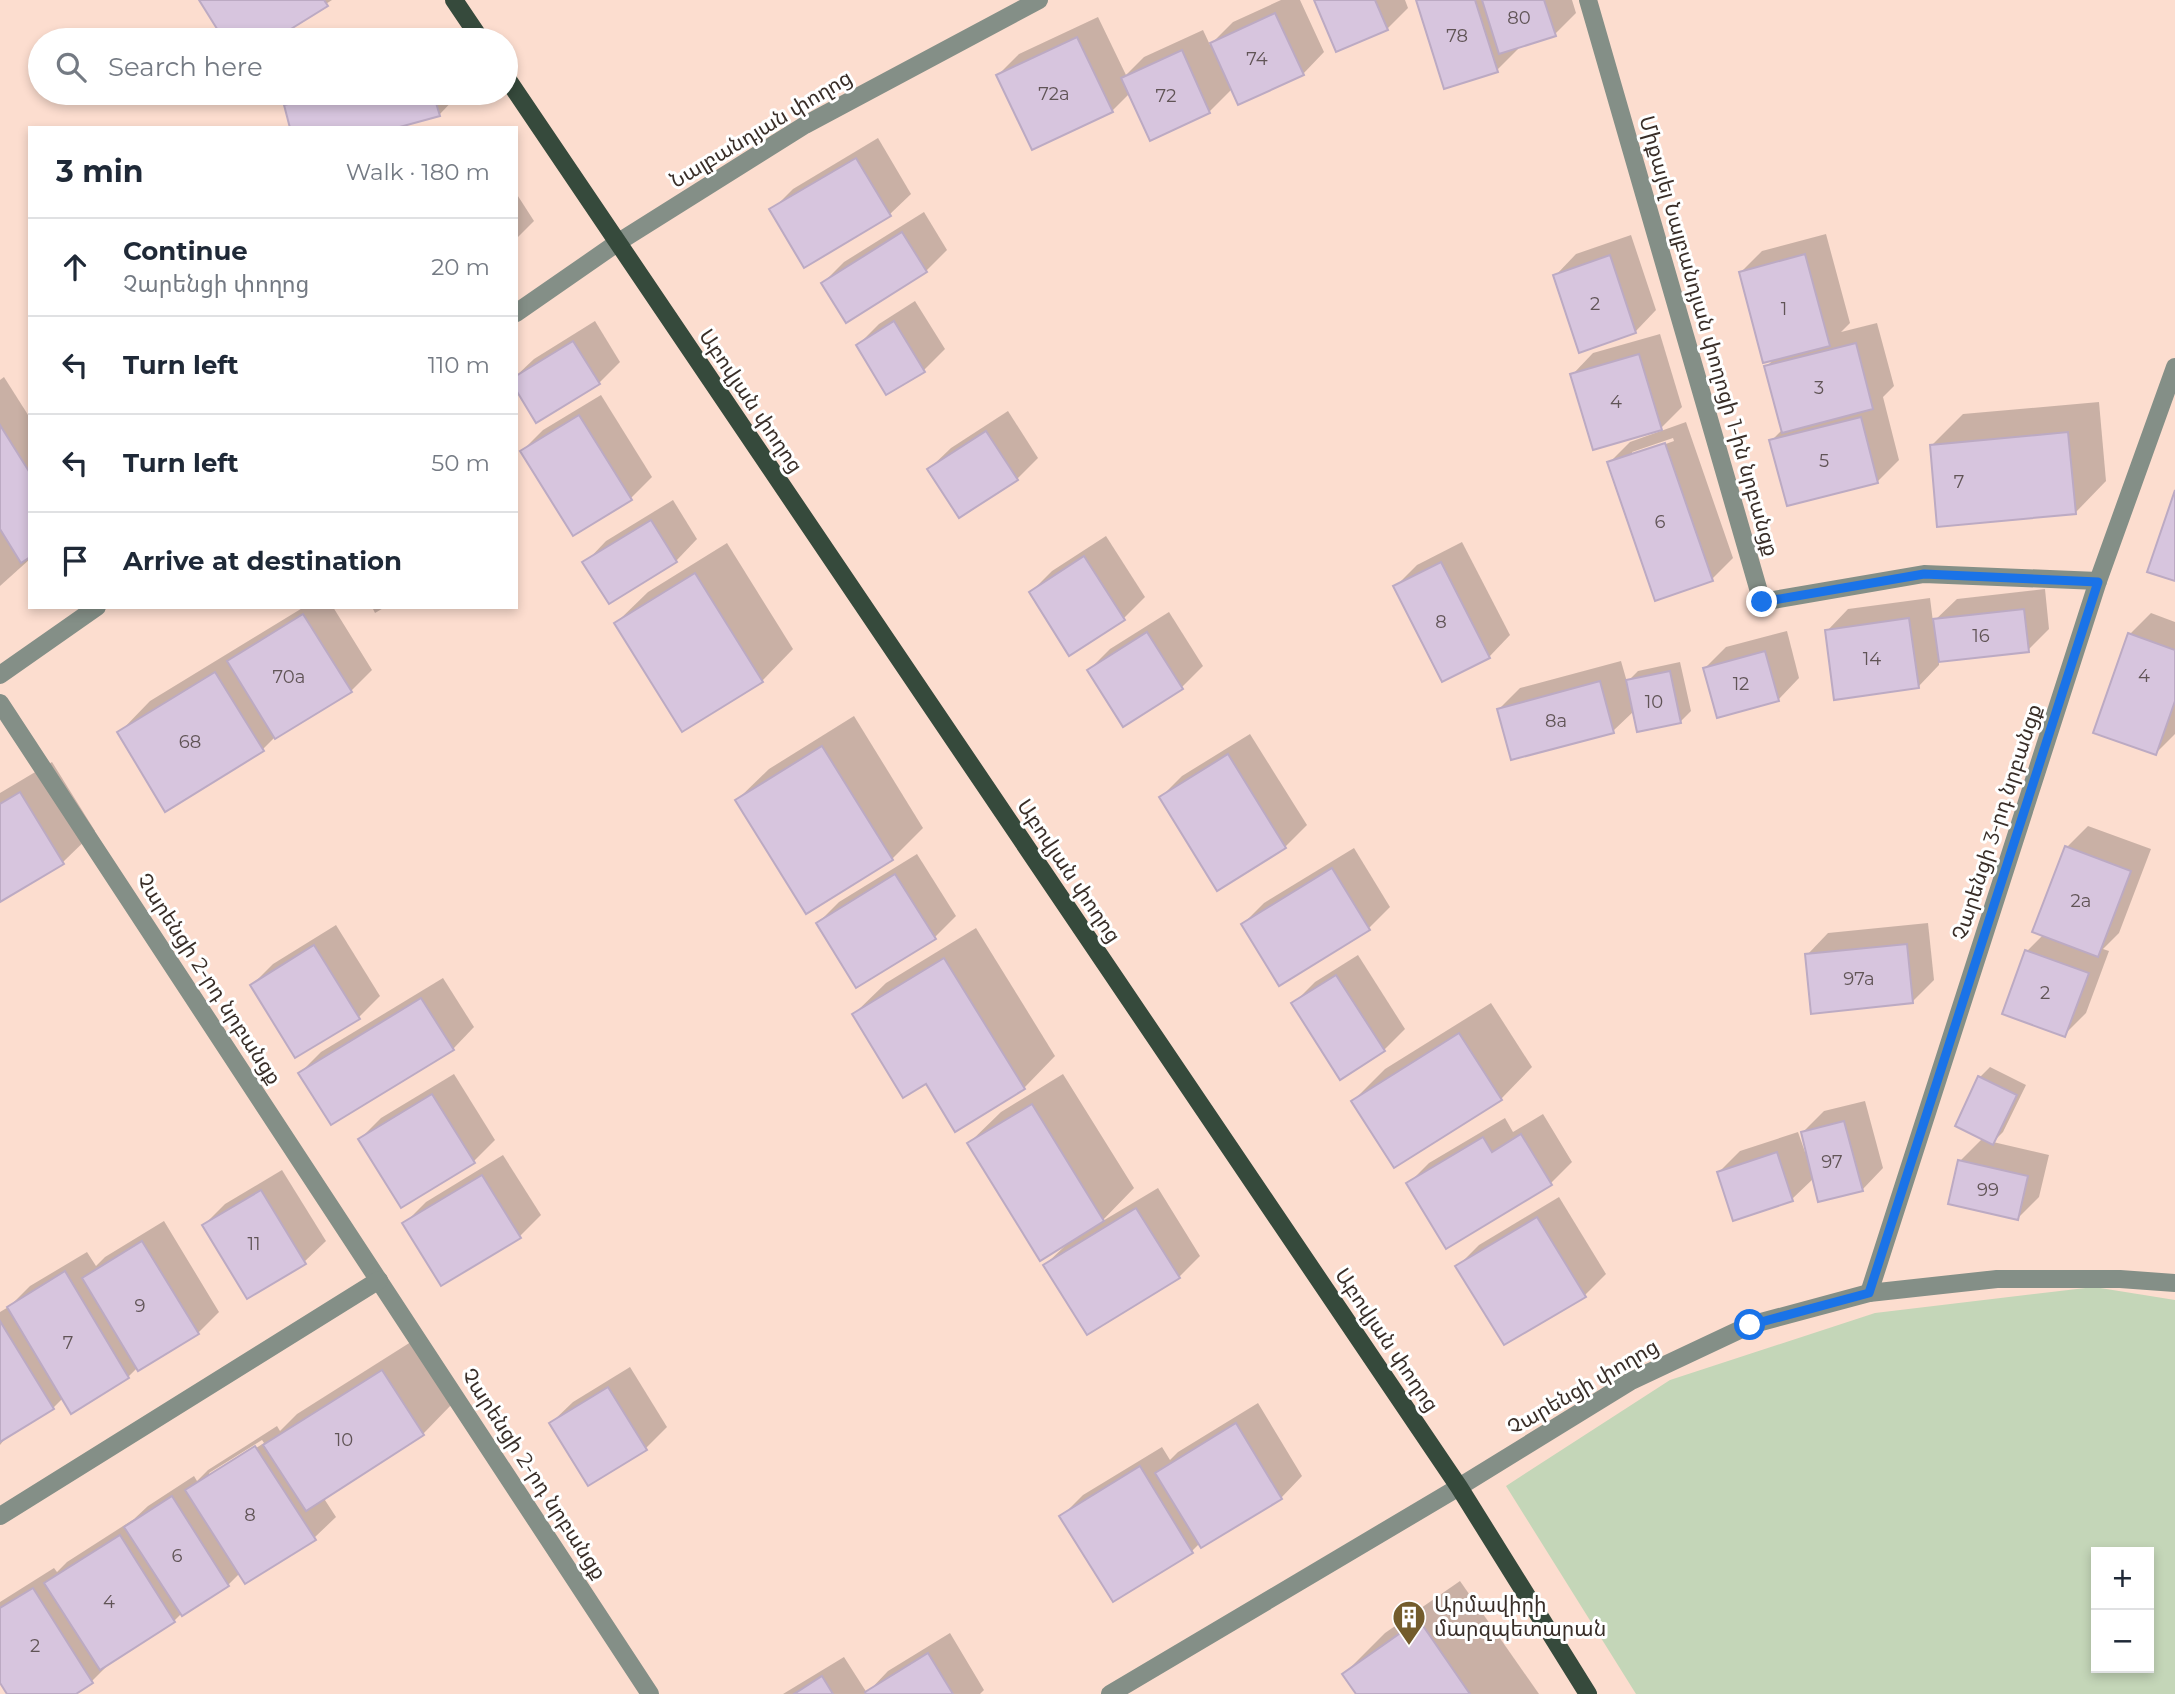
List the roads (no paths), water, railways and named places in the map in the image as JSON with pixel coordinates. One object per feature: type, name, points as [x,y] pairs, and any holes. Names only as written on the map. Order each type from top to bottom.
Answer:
[{"type":"main road","points":[[454,0],[473,28]]},
{"type":"main road","name":"Աբովյան փողոց","points":[[518,95],[1459,1487],[1588,1694]]},
{"type":"street","name":"Նալբանդյան փողոց","points":[[518,312],[617,243],[805,125],[1039,0]]},
{"type":"street","name":"Միքայել Նալբանդյան փողոցի 1-ին նրբանցք","points":[[1588,0],[1762,602],[1924,574],[2098,582]]},
{"type":"street","name":"Չարենցի 3-րդ նրբանցք","points":[[1869,1293],[2098,582],[2175,367]]},
{"type":"street","points":[[0,676],[94,609]]},
{"type":"street","name":"Չարենցի 2-րդ նրբանցք","points":[[0,703],[650,1694]]},
{"type":"street","name":"Չարենցի փողոց","points":[[1110,1694],[1459,1487],[1631,1381],[1750,1325],[1869,1293],[1997,1279],[2120,1279],[2175,1283]]},
{"type":"street","points":[[0,1516],[379,1280]]},
{"type":"place","name":"Արմավիրի մարզպետարան","points":[[1409,1647]]}]
